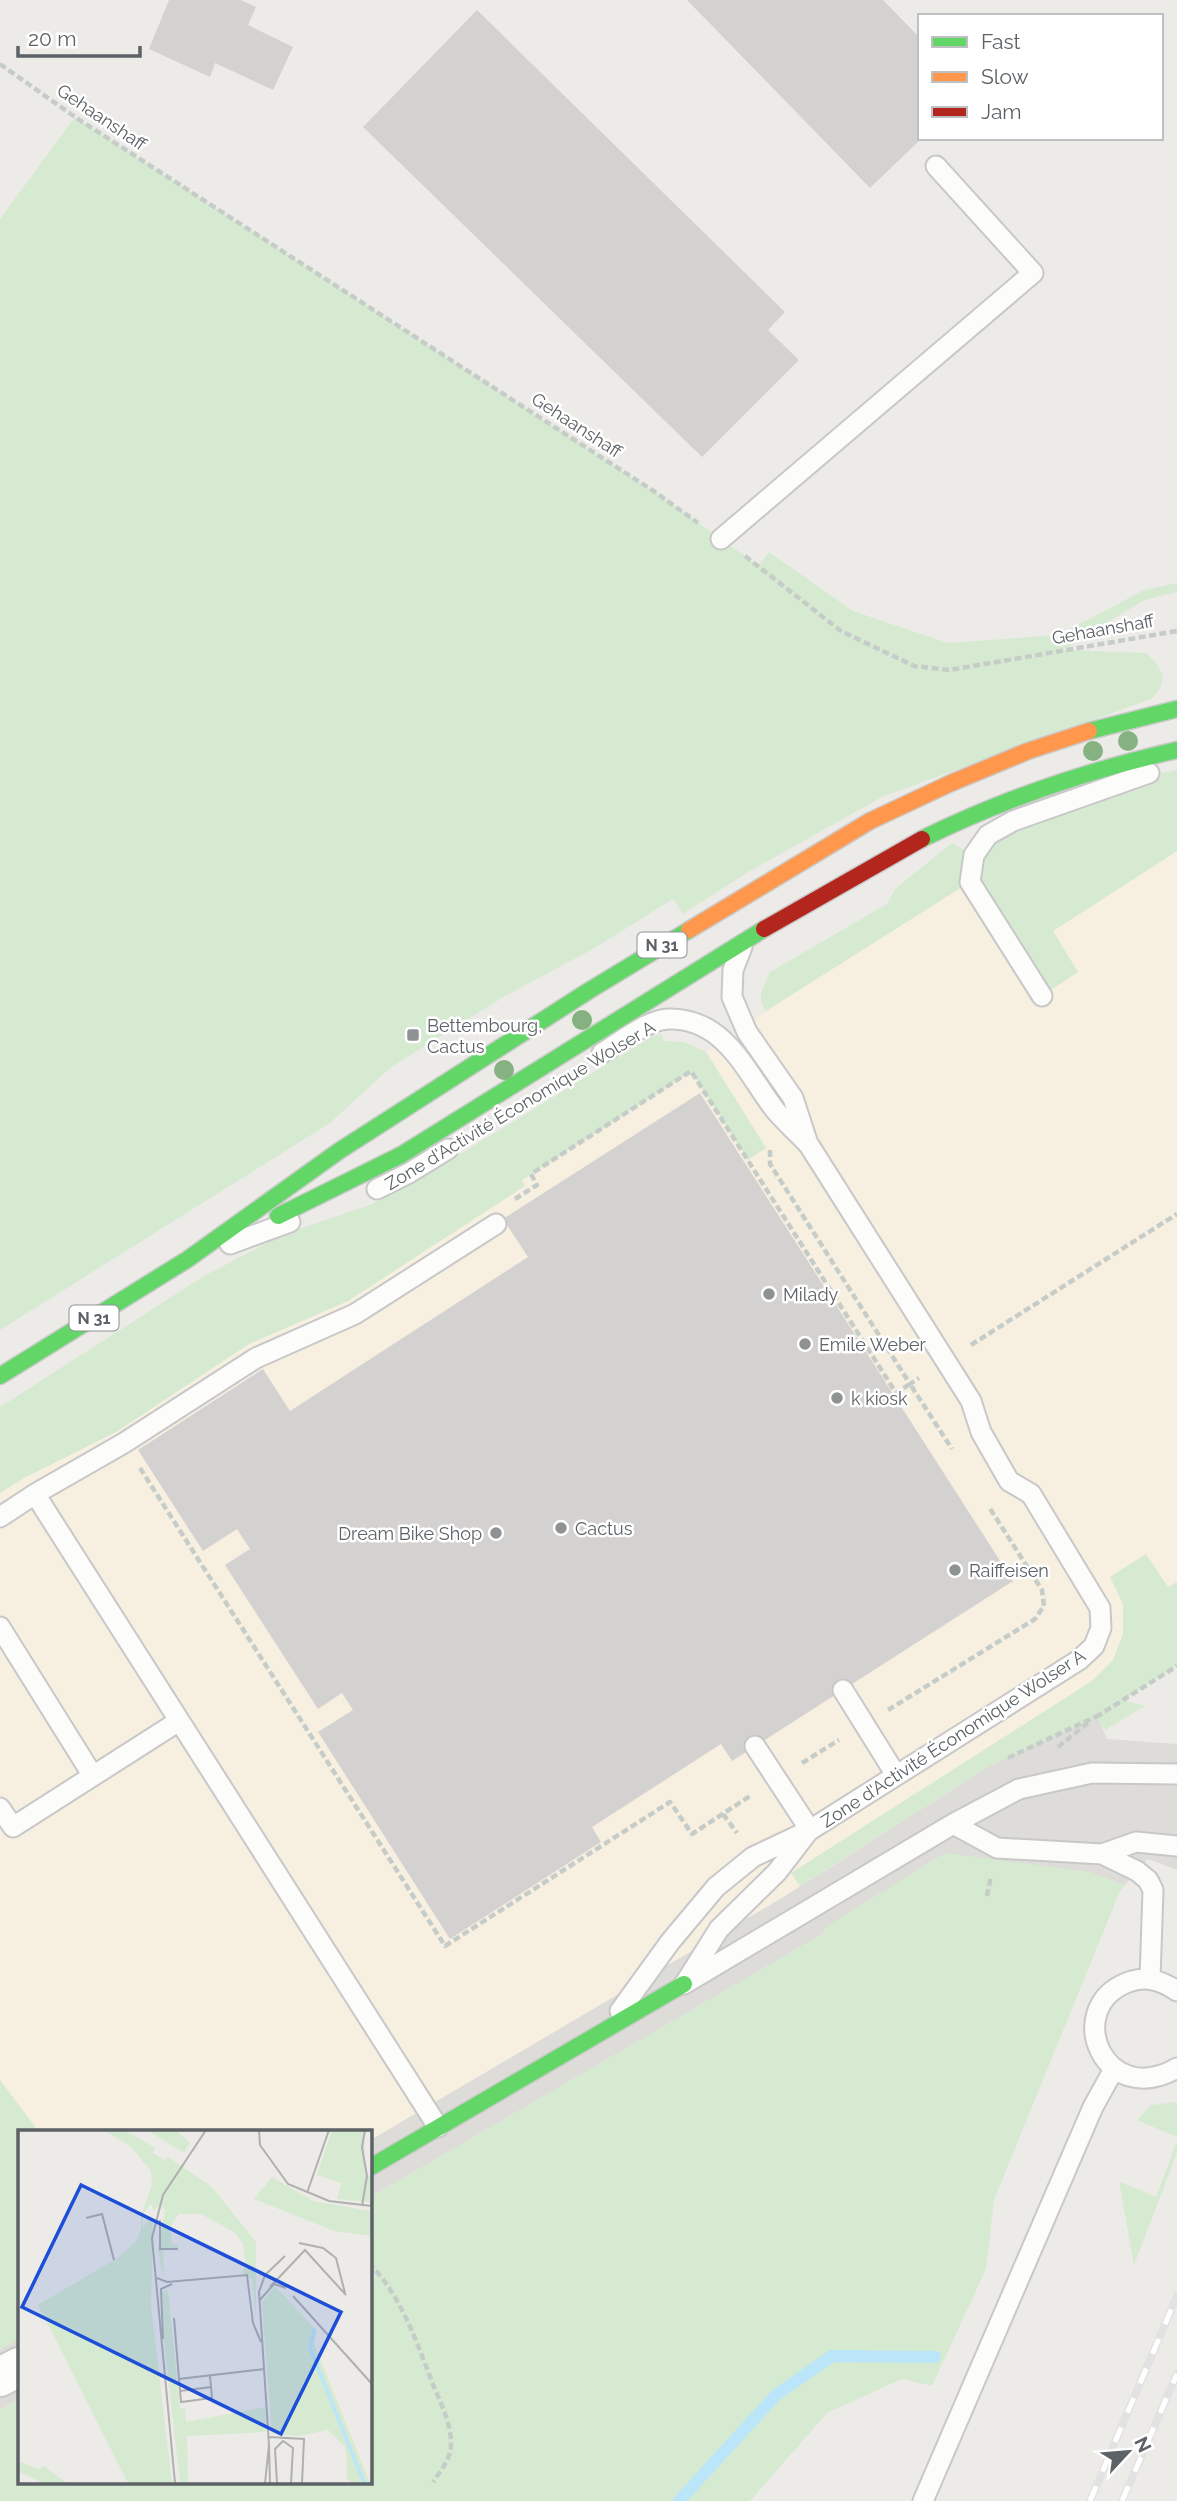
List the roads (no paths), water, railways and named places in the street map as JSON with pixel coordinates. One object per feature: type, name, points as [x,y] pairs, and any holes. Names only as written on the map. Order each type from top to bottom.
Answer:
[{"type":"main road","name":"N 31","points":[[0,1376],[188,1259],[339,1151],[663,944],[870,821],[1028,751],[1111,724],[1177,709]]},
{"type":"main road","name":"N 31","points":[[188,1259],[355,1180],[399,1156],[744,941],[830,889],[912,845],[999,805],[1081,776],[1177,750]]},
{"type":"main road","points":[[983,787],[1028,751]]},
{"type":"main road","points":[[779,893],[827,865]]},
{"type":"main road","points":[[744,941],[759,914]]},
{"type":"main road","name":"Zone d'Activité Économique Wolser A","points":[[371,2167],[684,1984]]},
{"type":"street","points":[[0,2377],[18,2368]]},
{"type":"lane","points":[[721,539],[1033,273],[936,166]]},
{"type":"lane","points":[[1042,996],[971,882],[974,855],[988,835],[1013,821],[1139,778],[1177,758]]},
{"type":"lane","name":"Zone d'Activité Économique Wolser A","points":[[744,941],[733,970],[732,997],[747,1032],[793,1098],[809,1145]]},
{"type":"lane","name":"Zone d'Activité Économique Wolser A","points":[[585,1064],[644,1027],[667,1019],[691,1022],[712,1031],[730,1045],[776,1111],[809,1145],[971,1401],[981,1432],[1009,1481],[1031,1494],[1100,1608],[1101,1628],[1094,1646],[1079,1660],[810,1830],[753,1857],[716,1887],[670,1942],[605,2032]]},
{"type":"lane","name":"Zone d'Activité Économique Wolser A","points":[[188,1259],[365,1195],[409,1173],[468,1137]]},
{"type":"lane","points":[[0,1517],[124,1443],[256,1358],[355,1314],[496,1224]]},
{"type":"lane","points":[[35,1494],[438,2127]]},
{"type":"lane","points":[[0,1627],[93,1776]]},
{"type":"lane","points":[[843,1690],[897,1775]]},
{"type":"lane","points":[[0,1808],[13,1827],[179,1721]]},
{"type":"lane","points":[[755,1746],[810,1830]]},
{"type":"lane","name":"Zone d'Activité Économique Wolser A","points":[[684,1984],[953,1824],[1019,1789],[1092,1773],[1177,1774]]},
{"type":"lane","points":[[953,1824],[997,1848],[1102,1854],[1137,1871],[1153,1890],[1150,1979]]},
{"type":"lane","name":"Zone d'Activité Économique Wolser A","points":[[684,1984],[719,1928],[777,1872],[810,1830]]},
{"type":"lane","points":[[1102,1854],[1136,1842],[1177,1846]]},
{"type":"lane","points":[[1177,1991],[1166,1983],[1150,1979],[1134,1980],[1119,1986],[1106,1997],[1098,2011],[1095,2026],[1103,2057],[1114,2069],[1130,2077],[1146,2079],[1163,2076],[1177,2068]]},
{"type":"lane","points":[[923,2501],[1093,2107],[1114,2069]]},
{"type":"waterway","points":[[679,2501],[776,2395],[832,2356],[935,2357]]},
{"type":"railway","points":[[1090,2501],[1177,2296]]},
{"type":"railway","points":[[1122,2501],[1177,2374]]},
{"type":"place","name":"Bettembourg, Cactus","points":[[413,1035]]},
{"type":"place","name":"Milady","points":[[769,1294]]},
{"type":"place","name":"Emile Weber","points":[[805,1344]]},
{"type":"place","name":"k kiosk","points":[[837,1398]]},
{"type":"place","name":"Cactus","points":[[561,1528]]},
{"type":"place","name":"Dream Bike Shop","points":[[496,1533]]},
{"type":"place","name":"Raiffeisen","points":[[955,1570]]}]
